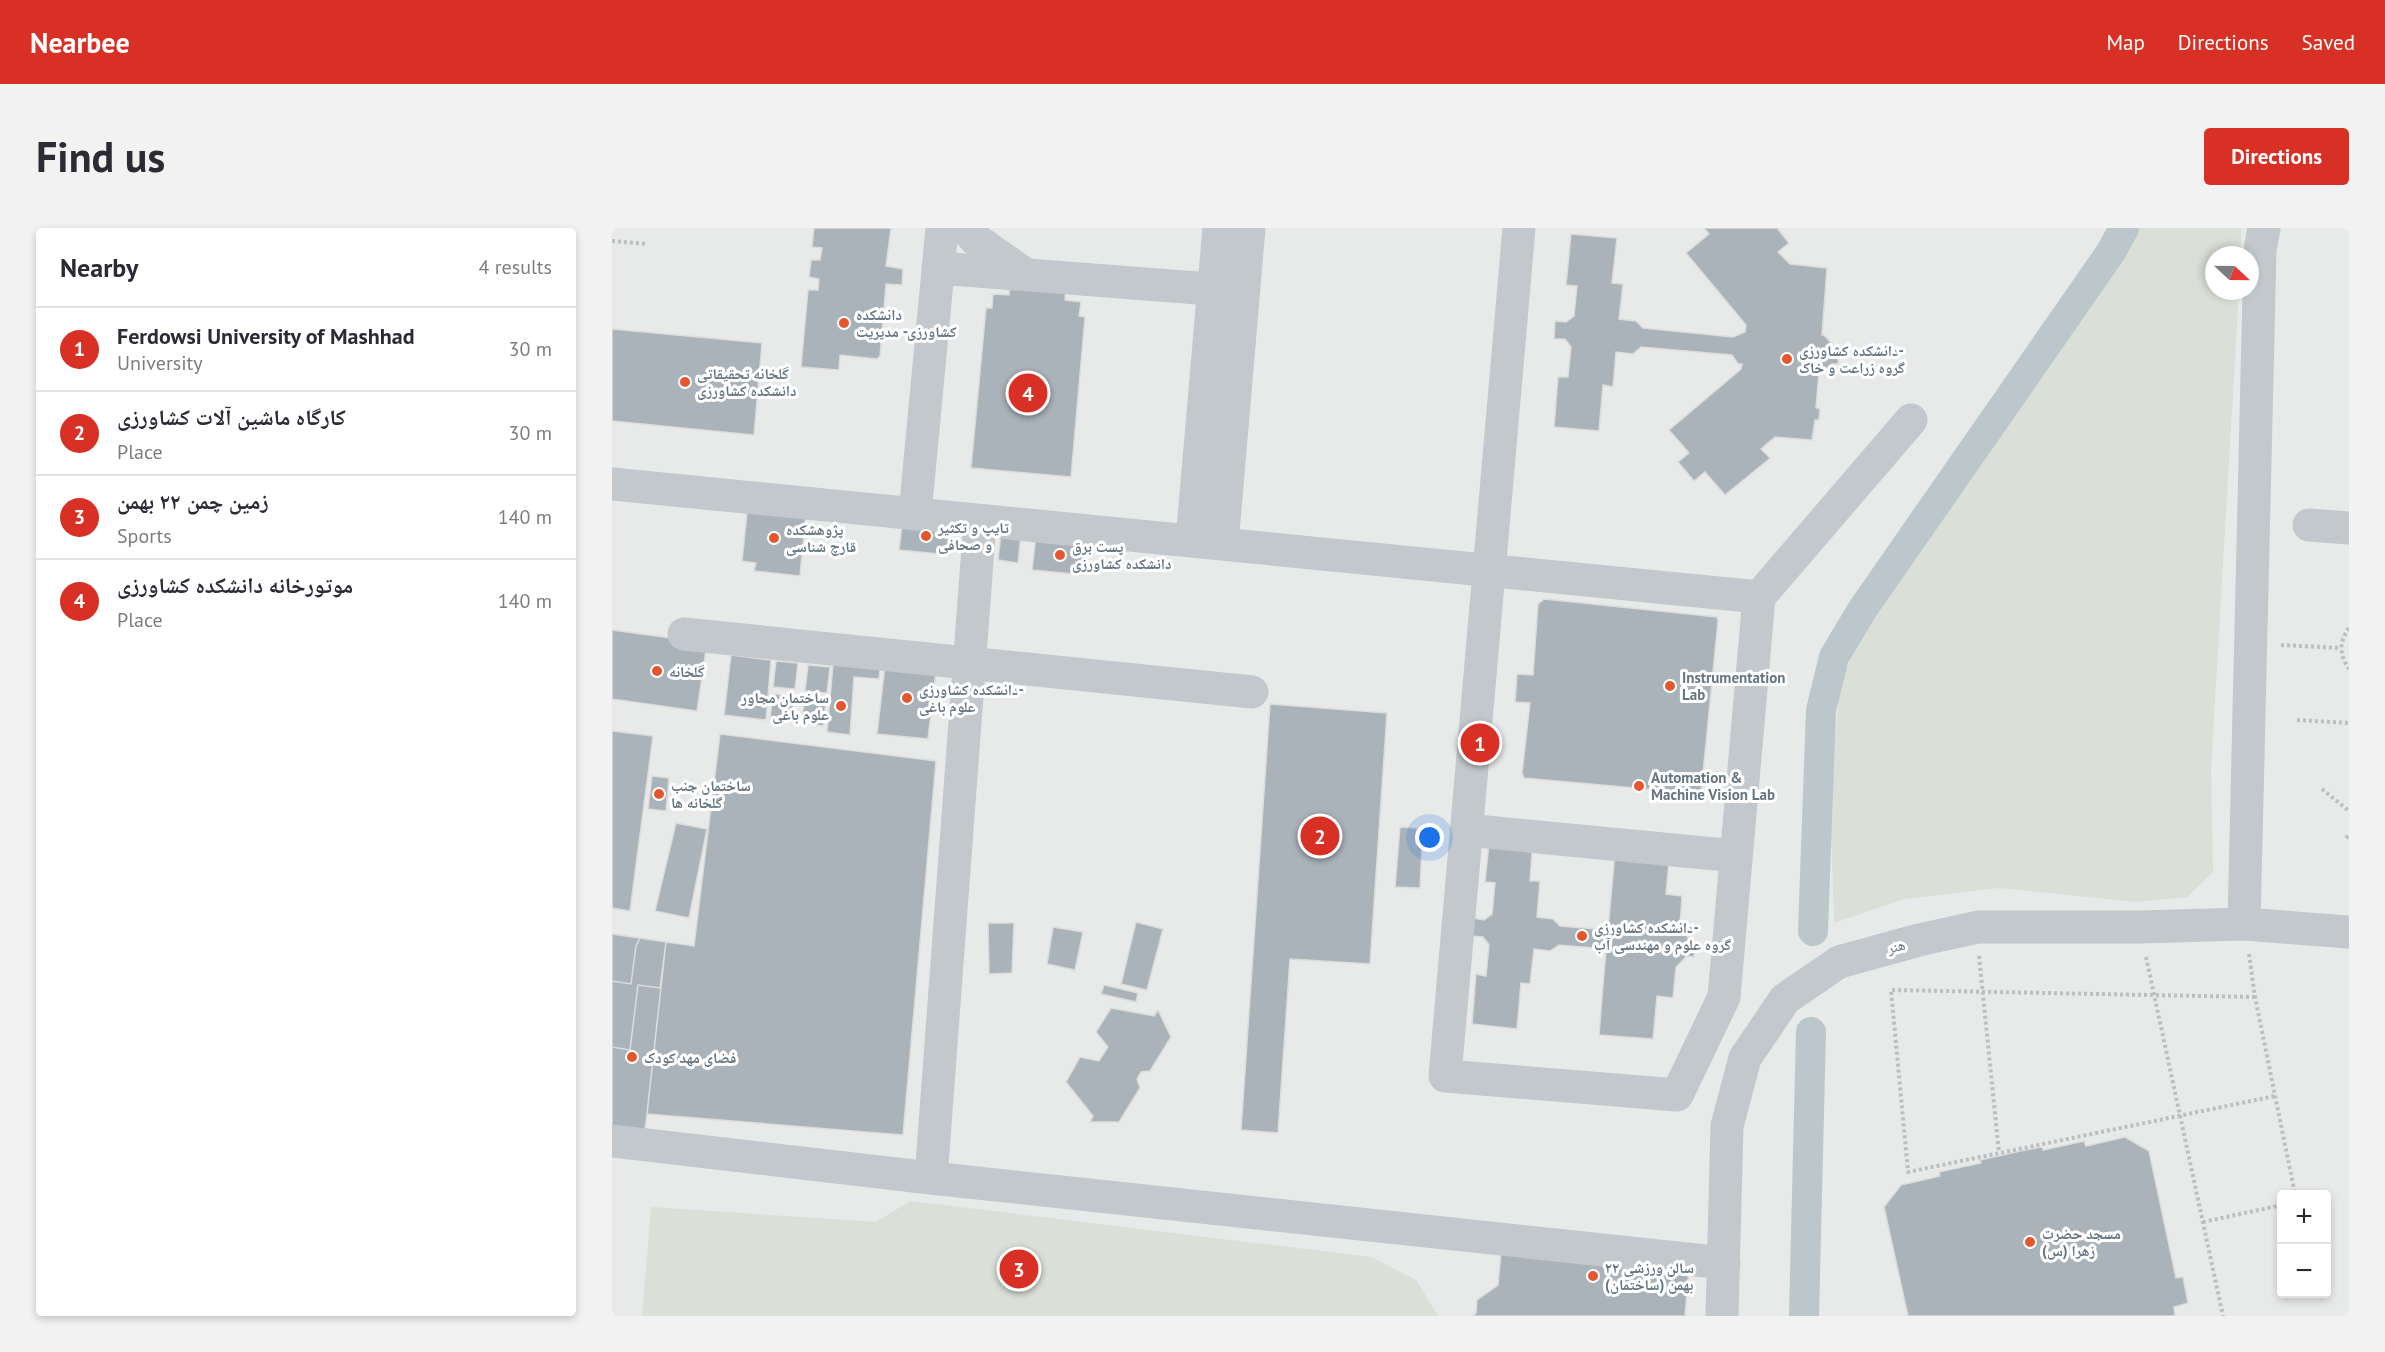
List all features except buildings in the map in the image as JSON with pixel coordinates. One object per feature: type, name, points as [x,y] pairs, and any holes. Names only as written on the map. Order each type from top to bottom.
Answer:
[{"type":"lane","points":[[915,514],[942,228]]},
{"type":"lane","points":[[966,228],[975,239],[1025,274]]},
{"type":"lane","points":[[1219,228],[1229,290]]},
{"type":"lane","points":[[1207,543],[1229,290],[1249,228]]},
{"type":"lane","points":[[1519,228],[1445,1076],[1677,1095],[1724,997],[1759,597],[1911,420]]},
{"type":"lane","points":[[2244,924],[2260,235]]},
{"type":"lane","points":[[938,268],[1229,290]]},
{"type":"lane","points":[[612,484],[1759,597]]},
{"type":"lane","points":[[931,1178],[980,521]]},
{"type":"lane","points":[[2309,525],[2349,528]]},
{"type":"lane","points":[[684,634],[1252,692]]},
{"type":"lane","points":[[1466,830],[1736,856]]},
{"type":"lane","name":"هنر","points":[[1722,1316],[1727,1126],[1745,1058],[1785,999],[1839,962],[1978,927],[2140,927],[2244,924],[2349,932]]},
{"type":"lane","points":[[612,1141],[931,1178],[1724,1263]]},
{"type":"path","points":[[612,241],[647,244]]},
{"type":"path","points":[[2349,628],[2342,638],[2340,648],[2342,659],[2349,669]]},
{"type":"path","points":[[2252,643],[2340,648]]},
{"type":"path","points":[[2297,720],[2349,723]]},
{"type":"path","points":[[2322,789],[2349,811]]},
{"type":"path","points":[[2244,924],[2255,997],[2294,1190]]},
{"type":"path","points":[[1978,927],[1981,991],[1999,1153]]},
{"type":"path","points":[[2140,927],[2223,1316]]},
{"type":"path","points":[[2255,997],[1891,990],[1908,1172],[2275,1096]]},
{"type":"path","points":[[2203,1222],[2277,1206]]},
{"type":"shaded area","points":[[612,228],[2349,228],[2349,1316],[612,1316]]},
{"type":"shaded area","points":[[2132,228],[2241,228],[2241,246],[2205,246],[2205,300],[2238,300],[2211,769],[2213,872],[2187,897],[2136,902],[1999,888],[1904,899],[1834,923],[1830,797],[1840,683],[1873,610],[1978,467],[2111,271]]},
{"type":"shaded area","points":[[910,1201],[1371,1257],[1416,1280],[1438,1316],[642,1316],[651,1207],[876,1222]]},
{"type":"waterway","points":[[1813,931],[1821,710],[1834,657],[1862,610],[2111,252],[2124,228]]},
{"type":"waterway","points":[[1804,1316],[1811,1032]]},
{"type":"place","name":"دانشکده کشاورزی- مدیریت","points":[[844,323]]},
{"type":"place","name":"دانشکده کشاورزی- گروه زراعت و خاک","points":[[1787,359]]},
{"type":"place","name":"گلخانه تحقیقاتی دانشکده کشاورزی","points":[[685,382]]},
{"type":"place","name":"موتورخانه دانشکده کشاورزی","points":[[1028,393]]},
{"type":"place","name":"تایپ و تکثیر و صحافی","points":[[926,536]]},
{"type":"place","name":"پژوهشکده قارچ شناسی","points":[[774,538]]},
{"type":"place","name":"پست برق دانشکده کشاورزی","points":[[1060,555]]},
{"type":"place","name":"گلخانه","points":[[657,671]]},
{"type":"place","name":"Instrumentation Lab","points":[[1670,686]]},
{"type":"place","name":"دانشکده کشاورزی- علوم باغی","points":[[907,698]]},
{"type":"place","name":"ساختمان مجاور علوم باغی","points":[[841,706]]},
{"type":"place","name":"Ferdowsi University of Mashhad","points":[[1480,743]]},
{"type":"place","name":"Automation & Machine Vision Lab","points":[[1639,786]]},
{"type":"place","name":"ساختمان جنب گلخانه ها","points":[[659,794]]},
{"type":"place","name":"کارگاه ماشین آلات کشاورزی","points":[[1320,836]]},
{"type":"place","name":"دانشکده کشاورزی- گروه علوم و مهندسی آب","points":[[1582,936]]},
{"type":"place","name":"فضای مهد کودک","points":[[632,1057]]},
{"type":"place","name":"مسجد حضرت زهرا (س)","points":[[2030,1242]]},
{"type":"place","name":"زمین چمن ۲۲ بهمن","points":[[1019,1269]]},
{"type":"place","name":"سالن ورزشی ۲۲ بهمن (ساختمان)","points":[[1593,1276]]}]
